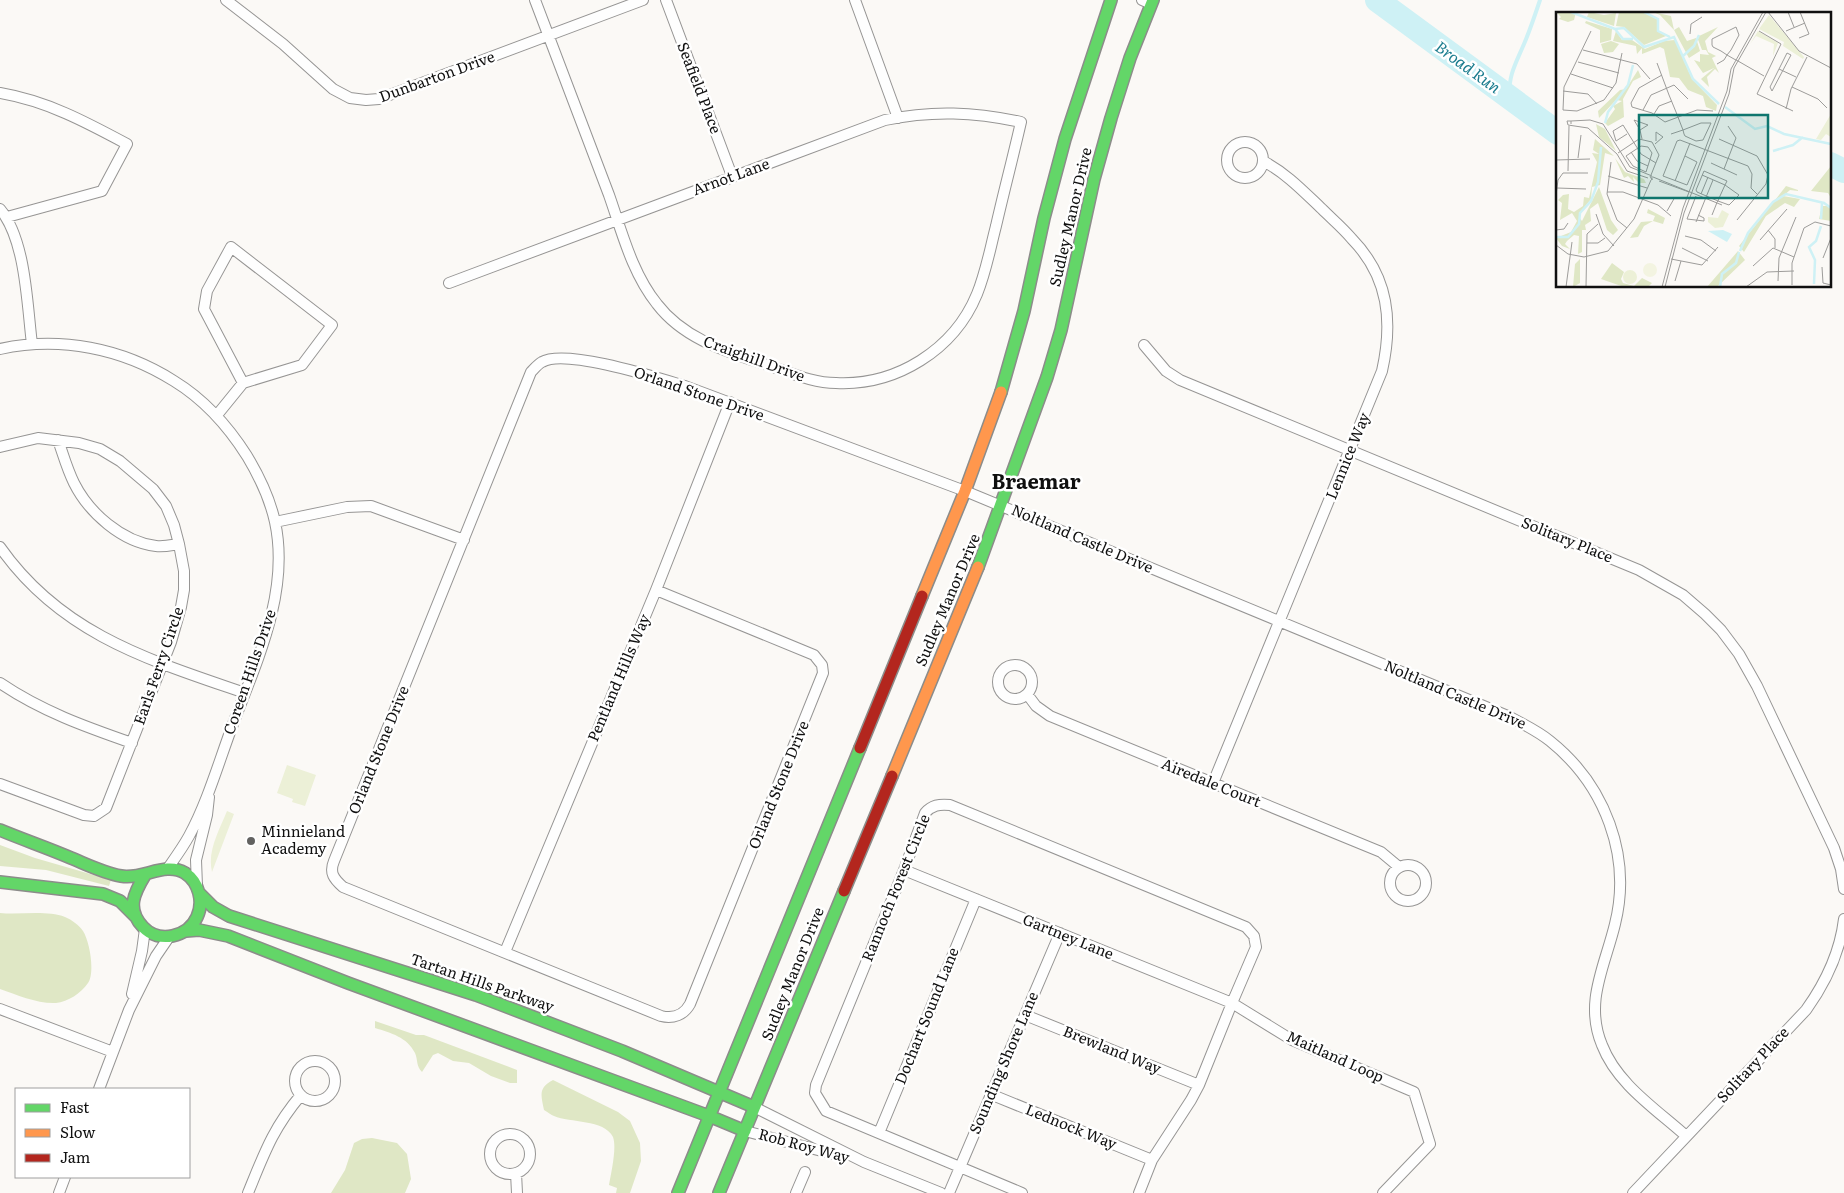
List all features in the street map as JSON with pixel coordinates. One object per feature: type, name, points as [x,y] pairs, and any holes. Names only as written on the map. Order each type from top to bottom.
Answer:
[{"type":"main road","name":"Sudley Manor Drive","points":[[678,1193],[965,490],[1000,397],[1024,311],[1044,218],[1065,139],[1111,0]]},
{"type":"main road","name":"Sudley Manor Drive","points":[[719,1193],[990,540],[1047,377],[1061,330],[1094,179],[1111,118],[1149,1]]},
{"type":"main road","points":[[0,830],[100,871],[130,877],[145,875]]},
{"type":"main road","name":"Tartan Hills Parkway","points":[[168,868],[185,873],[213,907],[229,916],[476,995],[613,1048],[754,1108]]},
{"type":"main road","points":[[136,919],[132,904],[133,893],[137,884],[145,875],[152,871],[168,868]]},
{"type":"main road","points":[[0,882],[103,894],[120,901],[145,929],[157,935],[169,936],[186,931],[199,930],[228,936],[348,983],[745,1131]]},
{"type":"main road","points":[[186,931],[196,920],[199,913],[199,891]]},
{"type":"street","name":"Dunbarton Drive","points":[[226,0],[283,44],[334,89],[350,98],[366,100],[379,99],[643,0]]},
{"type":"street","name":"Craighill Drive","points":[[535,0],[637,272],[645,288],[658,306],[676,325],[716,347],[810,380],[855,383],[896,374],[916,364],[934,352],[947,340],[970,307],[985,270],[1021,122]]},
{"type":"street","name":"Seafield Place","points":[[666,0],[732,176]]},
{"type":"street","points":[[855,0],[898,118]]},
{"type":"street","points":[[0,93],[17,96],[74,116],[126,144],[102,191],[3,213],[20,252],[32,344]]},
{"type":"street","name":"Arnot Lane","points":[[449,283],[885,120],[921,114],[952,112],[970,113],[1021,122]]},
{"type":"street","name":"Lennice Way","points":[[1213,783],[1382,371],[1387,350],[1389,328],[1388,310],[1384,294],[1377,274],[1366,256],[1353,239],[1285,174],[1263,161]]},
{"type":"street","points":[[217,415],[243,383],[302,365],[332,325],[231,248],[208,291],[204,309],[243,383]]},
{"type":"street","name":"Coreen Hills Drive","points":[[0,350],[32,344],[65,344],[98,348],[153,368],[188,389],[217,415],[234,434],[265,492],[275,522],[278,548],[277,573],[272,611],[261,650],[210,789],[189,835],[168,868]]},
{"type":"street","name":"Solitary Place","points":[[1144,345],[1166,370],[1180,380],[1639,570],[1683,595],[1721,630],[1739,654],[1757,686],[1834,848],[1841,869],[1844,889]]},
{"type":"street","name":"Orland Stone Drive","points":[[656,590],[814,655],[822,665],[823,673],[686,1011],[668,1018],[661,1016],[343,886],[332,875],[331,868],[532,372],[543,361],[563,358],[580,360],[638,372],[685,386],[965,490]]},
{"type":"street","name":"Pentland Hills Way","points":[[505,952],[656,590],[730,402]]},
{"type":"street","name":"Earls Ferry Circle","points":[[0,448],[38,438],[58,440],[100,449],[120,461],[153,489],[166,506],[179,544],[184,571],[184,590],[181,607],[162,664],[109,803],[103,812],[94,816],[84,815],[0,784]]},
{"type":"street","points":[[58,440],[74,483],[84,499],[97,514],[126,535],[142,543],[158,546],[179,544]]},
{"type":"street","name":"Noltland Castle Drive","points":[[965,490],[1508,716],[1530,727],[1550,741],[1582,773],[1596,792],[1613,831],[1620,873],[1620,896],[1616,922],[1596,990],[1595,1013],[1602,1046],[1626,1082],[1686,1136]]},
{"type":"street","points":[[275,522],[348,507],[371,506],[464,540]]},
{"type":"street","points":[[0,547],[40,594],[62,612],[110,641],[162,664],[245,693]]},
{"type":"street","points":[[0,683],[22,698],[53,714],[132,743]]},
{"type":"street","name":"Airedale Court","points":[[1028,694],[1036,706],[1050,716],[1380,852],[1399,867]]},
{"type":"street","name":"Coreen Hills Drive","points":[[199,891],[196,860],[208,815],[210,789]]},
{"type":"street","name":"Rannoch Forest Circle","points":[[1022,1193],[826,1111],[815,1094],[816,1084],[904,870],[925,813],[931,806],[950,804],[1246,926],[1254,936],[1256,948],[1232,1003]]},
{"type":"street","name":"Gartney Lane","points":[[904,870],[1232,1003]]},
{"type":"street","name":"Dochart Sound Lane","points":[[879,1133],[976,899]]},
{"type":"street","name":"Solitary Place","points":[[1633,1193],[1806,1010],[1828,975],[1837,953],[1844,919]]},
{"type":"street","points":[[129,1010],[145,929]]},
{"type":"street","name":"Sounding Shore Lane","points":[[949,1193],[1060,933]]},
{"type":"street","points":[[99,1088],[129,1010],[156,956],[169,936]]},
{"type":"street","points":[[1139,1193],[1152,1160],[1199,1085],[1232,1003]]},
{"type":"street","name":"Maitland Loop","points":[[1232,1003],[1292,1040],[1414,1092],[1430,1144],[1383,1193]]},
{"type":"street","points":[[0,1010],[113,1052]]},
{"type":"street","name":"Brewland Way","points":[[1025,1015],[1199,1085]]},
{"type":"street","name":"Lednock Way","points":[[990,1094],[1152,1160]]},
{"type":"street","points":[[248,1193],[269,1140],[301,1095]]},
{"type":"street","name":"Rob Roy Way","points":[[754,1108],[864,1162],[941,1193]]},
{"type":"street","name":"Rob Roy Way","points":[[745,1131],[864,1162]]},
{"type":"street","points":[[796,1193],[805,1172]]},
{"type":"street","points":[[516,1173],[517,1193]]},
{"type":"street","points":[[59,1193],[65,1178]]},
{"type":"green space","points":[[287,765],[316,775],[305,806],[292,802],[293,799],[277,793]]},
{"type":"green space","points":[[227,811],[234,814],[212,872],[212,849]]},
{"type":"green space","points":[[0,845],[35,858],[111,880],[109,886],[46,870],[0,866]]},
{"type":"green space","points":[[0,913],[42,913],[58,915],[73,921],[86,936],[91,957],[90,978],[85,987],[70,999],[56,1003],[35,1001],[0,989]]},
{"type":"green space","points":[[375,1021],[416,1035],[424,1035],[517,1070],[517,1083],[510,1083],[491,1076],[469,1063],[453,1061],[438,1053],[433,1055],[422,1072],[415,1053],[408,1043],[398,1036],[375,1028]]},
{"type":"green space","points":[[553,1080],[618,1112],[630,1121],[640,1143],[641,1161],[630,1193],[616,1193],[617,1188],[609,1185],[614,1142],[609,1131],[595,1124],[554,1116],[544,1110],[542,1092],[545,1086]]},
{"type":"green space","points":[[372,1138],[397,1143],[407,1154],[411,1179],[405,1193],[331,1193],[345,1170],[354,1143],[362,1139]]},
{"type":"waterway","name":"Broad Run","points":[[1377,0],[1556,132]]},
{"type":"waterway","points":[[1509,97],[1513,70],[1540,0]]},
{"type":"waterway","name":"Broad Run","points":[[1832,165],[1844,171]]},
{"type":"traffic: fast","points":[[1001,392],[1024,311],[1044,218],[1065,139],[1111,0]]},
{"type":"traffic: fast","points":[[978,567],[1047,377],[1061,330],[1094,179],[1111,118],[1130,58],[1153,0]]},
{"type":"traffic: fast","points":[[678,1193],[860,748]]},
{"type":"traffic: fast","points":[[0,830],[115,875],[129,877],[170,869],[185,873],[197,887],[200,899],[199,911],[193,924],[180,933],[165,937],[150,932],[143,927],[133,907],[135,895],[145,875]]},
{"type":"traffic: fast","points":[[0,882],[103,894],[120,901],[135,916]]},
{"type":"traffic: fast","points":[[719,1193],[844,891]]},
{"type":"traffic: fast","points":[[200,894],[213,907],[229,916],[476,995],[622,1051],[754,1107]]},
{"type":"traffic: fast","points":[[186,931],[199,930],[228,936],[348,983],[745,1131]]},
{"type":"traffic: slow","points":[[922,596],[965,491],[1001,392]]},
{"type":"traffic: slow","points":[[892,776],[978,567]]},
{"type":"traffic: jam","points":[[860,748],[922,596]]},
{"type":"traffic: jam","points":[[844,891],[892,776]]},
{"type":"place","name":"Minnieland Academy","points":[[251,841]]},
{"type":"district","name":"Braemar","points":[[1036,482]]}]
